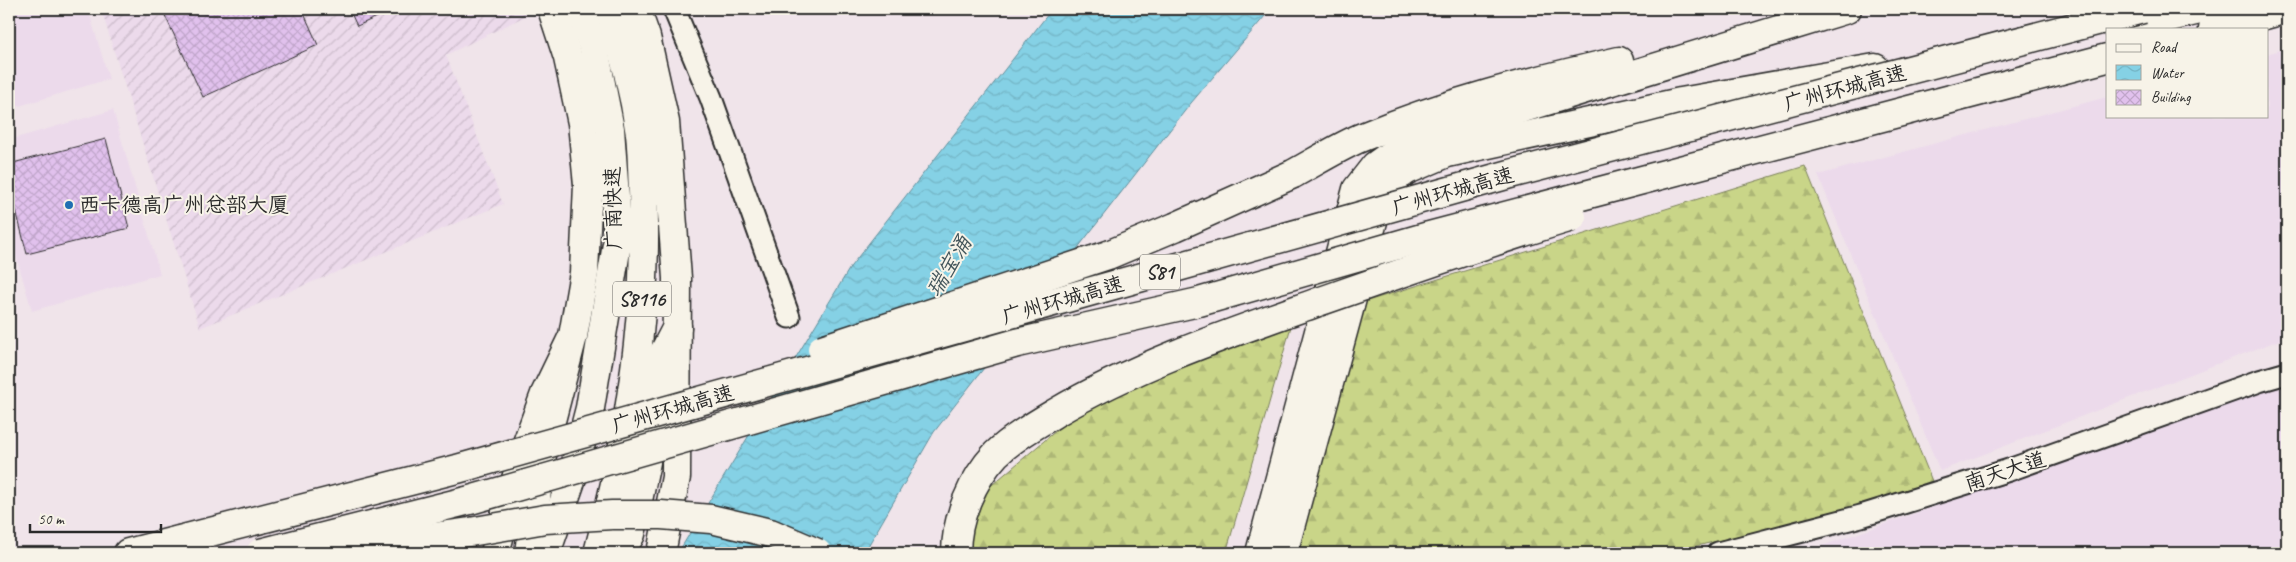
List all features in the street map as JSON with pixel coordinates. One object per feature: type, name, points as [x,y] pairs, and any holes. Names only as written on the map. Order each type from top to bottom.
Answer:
[{"type":"main road","points":[[529,553],[541,459],[573,336],[584,273],[588,185],[582,123],[568,58],[552,9]]},
{"type":"main road","name":"广南快速","points":[[546,553],[572,478],[590,408],[618,238],[610,128],[594,49],[580,9]]},
{"type":"main road","name":"广南快速","points":[[598,553],[614,492],[629,419],[639,343],[645,238],[640,133],[621,43],[609,9]]},
{"type":"main road","points":[[636,9],[646,37],[666,122],[675,242],[677,327],[676,477],[660,553]]},
{"type":"main road","points":[[457,470],[1108,255],[1175,228],[1293,174],[1359,138],[1432,111],[1517,84],[1842,9]]},
{"type":"main road","points":[[1260,553],[1357,189],[1375,166],[1406,144],[1847,9]]},
{"type":"main road","name":"广州环城高速","points":[[128,553],[457,470],[1501,177],[2143,9]]},
{"type":"main road","points":[[2122,28],[2204,9]]},
{"type":"main road","points":[[2217,28],[2287,9]]},
{"type":"main road","points":[[1283,553],[1379,199],[1389,184],[1407,170],[1447,153],[1681,102],[2106,30]]},
{"type":"main road","name":"广州环城高速","points":[[260,553],[470,500],[1017,343],[1208,299],[1429,236],[2106,58]]},
{"type":"main road","points":[[956,553],[956,534],[971,489],[996,454],[1030,428],[1090,392],[1191,347],[1499,239],[2050,73]]},
{"type":"main road","points":[[620,553],[631,534],[642,480],[658,362],[677,327]]},
{"type":"main road","points":[[495,553],[527,442],[545,394],[573,336]]},
{"type":"main road","points":[[318,553],[470,532],[545,519],[612,514],[711,519],[770,533],[817,553]]},
{"type":"street","points":[[674,9],[712,98],[789,317]]},
{"type":"street","name":"南天大道","points":[[1718,553],[1861,516],[2009,470],[2259,381],[2287,373]]},
{"type":"street","points":[[1773,553],[1803,531]]},
{"type":"shaded area","points":[[9,9],[88,9],[109,79],[9,109]]},
{"type":"shaded area","points":[[101,9],[540,9],[446,55],[503,204],[200,328]]},
{"type":"shaded area","points":[[2287,48],[2287,337],[1940,471],[1818,175],[2106,97],[2106,118],[2268,118],[2268,54]]},
{"type":"shaded area","points":[[113,110],[160,274],[32,311],[9,231],[9,140]]},
{"type":"shaded area","points":[[2287,383],[2287,553],[1811,553],[1819,547]]},
{"type":"green space","points":[[1805,166],[1932,481],[1862,506],[1668,553],[1293,553],[1364,302]]},
{"type":"green space","points":[[1292,323],[1226,553],[964,553],[986,490],[1070,419],[1164,373]]},
{"type":"water","name":"瑞宝涌","points":[[1052,9],[1271,9],[1191,103],[934,432],[864,553],[678,553],[851,266]]},
{"type":"building","points":[[162,9],[302,9],[318,45],[203,97]]},
{"type":"building","points":[[349,9],[395,9],[357,26]]},
{"type":"building","name":"西卡德高广州总部大厦","points":[[106,139],[129,228],[27,254],[9,182],[9,164]]},
{"type":"place","name":"西卡德高广州总部大厦","points":[[69,205]]}]
